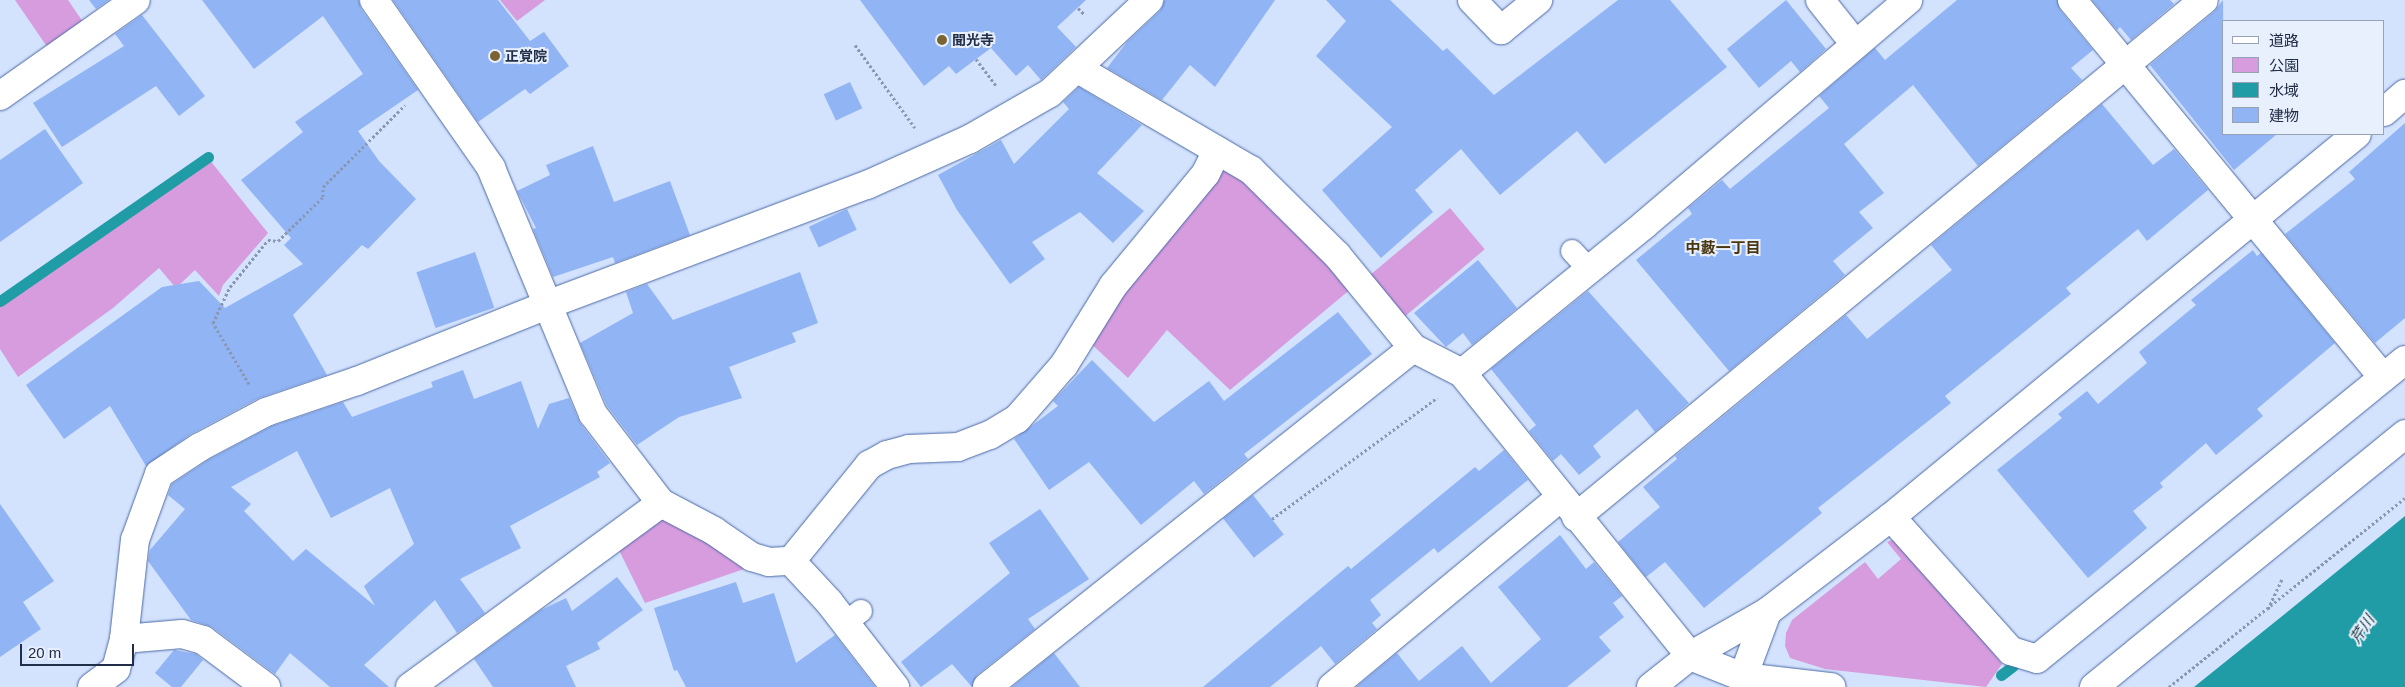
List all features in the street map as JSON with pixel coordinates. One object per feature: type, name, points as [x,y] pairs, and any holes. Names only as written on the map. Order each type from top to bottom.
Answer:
[{"type":"street","points":[[0,96],[136,0]]},
{"type":"street","points":[[374,0],[434,84],[457,128],[491,168],[593,414],[661,504],[714,531],[752,557],[769,562],[791,561],[853,617],[895,687]]},
{"type":"street","points":[[92,687],[120,678],[135,540],[158,474],[200,447],[266,412],[405,357],[880,184],[935,154],[970,139],[1050,93],[1078,69],[1149,0]]},
{"type":"street","points":[[1472,0],[1501,30],[1538,0]]},
{"type":"street","points":[[1820,0],[1855,44]]},
{"type":"street","points":[[1462,373],[1581,260],[1908,0]]},
{"type":"street","points":[[2072,0],[2252,221],[2378,371]]},
{"type":"street","points":[[1332,687],[1568,507],[1948,203],[2125,65],[2204,0]]},
{"type":"street","points":[[1078,69],[1251,170],[1337,256],[1413,348],[1462,373],[1568,507],[1690,656],[1746,682],[1831,687]]},
{"type":"street","points":[[2385,111],[2405,94]]},
{"type":"street","points":[[1651,687],[1690,656],[1767,612],[1891,517],[2357,135]]},
{"type":"street","points":[[791,561],[868,465],[887,455],[909,448],[958,447],[990,435],[1017,419],[1064,365],[1113,286],[1206,173],[1217,150]]},
{"type":"street","points":[[987,687],[1413,348]]},
{"type":"street","points":[[1891,517],[2011,650],[2037,658],[2378,371],[2405,360]]},
{"type":"street","points":[[2094,687],[2405,434]]},
{"type":"street","points":[[410,687],[661,504]]},
{"type":"street","points":[[1746,682],[1767,612]]},
{"type":"street","points":[[124,639],[182,634],[203,640],[266,687]]},
{"type":"path","points":[[855,45],[935,154]]},
{"type":"path","points":[[266,412],[213,323],[230,287],[268,240],[278,242],[324,197],[323,186],[394,113],[434,84]]},
{"type":"path","points":[[1272,519],[1443,394],[1462,373]]},
{"type":"path","points":[[2170,687],[2266,612],[2405,498]]},
{"type":"path","points":[[2266,612],[2283,577]]},
{"type":"green space","points":[[15,0],[68,0],[85,25],[50,51]]},
{"type":"green space","points":[[500,0],[545,0],[517,21]]},
{"type":"green space","points":[[209,159],[268,233],[223,285],[219,296],[195,270],[176,288],[159,268],[113,308],[18,377],[0,349],[0,303]]},
{"type":"green space","points":[[1221,163],[1252,183],[1352,288],[1230,390],[1167,330],[1128,378],[1087,340]]},
{"type":"green space","points":[[1450,208],[1485,249],[1403,318],[1368,277]]},
{"type":"green space","points":[[662,511],[750,567],[645,603],[617,546]]},
{"type":"green space","points":[[1892,540],[1907,543],[2002,664],[1986,687],[1825,669],[1790,658],[1785,646],[1786,633],[1792,620],[1865,562],[1878,579],[1901,559],[1887,542]]},
{"type":"water","name":"芹川","points":[[2405,516],[2405,687],[2194,687],[2286,613]]},
{"type":"building","points":[[89,0],[109,0],[96,9]]},
{"type":"building","points":[[202,0],[359,0],[361,9],[418,90],[358,131],[379,161],[416,199],[368,249],[362,245],[293,315],[327,375],[259,398],[191,434],[146,466],[110,406],[64,439],[26,385],[162,287],[199,281],[225,308],[303,264],[284,245],[291,238],[241,180],[303,132],[295,122],[363,74],[323,16],[254,69]]},
{"type":"building","points":[[393,0],[498,0],[530,41],[544,32],[569,66],[530,94],[525,89],[478,122]]},
{"type":"building","name":"聞光寺","points":[[860,0],[1086,0],[1057,27],[1076,47],[1041,80],[1028,65],[1016,76],[991,48],[956,74],[949,66],[924,86]]},
{"type":"building","points":[[1164,0],[1275,0],[1215,87],[1190,65],[1162,100],[1107,68],[1127,42],[1160,11]]},
{"type":"building","points":[[1326,0],[1390,0],[1443,51],[1447,48],[1494,95],[1618,0],[1670,0],[1727,67],[1605,164],[1577,131],[1500,195],[1461,149],[1415,190],[1433,212],[1381,258],[1322,190],[1392,127],[1316,56],[1346,21]]},
{"type":"building","points":[[1786,0],[1826,49],[1800,72],[1791,61],[1759,88],[1727,49]]},
{"type":"building","points":[[1957,0],[2057,0],[2060,10],[2093,50],[2071,68],[2082,80],[1978,166],[1913,85],[1844,144],[1884,193],[1859,212],[1873,228],[1833,261],[1845,275],[1729,371],[1636,260],[1692,214],[1688,208],[1722,180],[1730,189],[1829,108],[1819,96],[1875,48],[1885,60]]},
{"type":"building","points":[[2092,0],[2170,0],[2174,4],[2131,40],[2120,27],[2117,30]]},
{"type":"building","points":[[2223,0],[2222,135],[2276,135],[2234,170],[2150,65],[2214,12]]},
{"type":"building","points":[[142,15],[205,96],[179,116],[156,86],[62,147],[33,103],[124,46],[115,34]]},
{"type":"building","points":[[850,82],[862,108],[836,121],[824,94]]},
{"type":"building","points":[[1079,87],[1142,125],[1097,173],[1144,211],[1113,243],[1080,212],[1032,242],[1045,259],[1010,284],[957,210],[938,175],[1001,140],[1014,164],[1069,109],[1063,102]]},
{"type":"building","points":[[2102,104],[2153,165],[2174,149],[2208,190],[2147,241],[2138,229],[2066,288],[2071,294],[1945,396],[1951,403],[1818,508],[1822,513],[1704,608],[1665,562],[1646,577],[1618,542],[1660,507],[1643,487],[1677,459],[1675,456],[1846,315],[1867,339],[1952,270],[1931,245]]},
{"type":"building","points":[[2405,123],[2405,318],[2375,343],[2285,234],[2355,179],[2349,172]]},
{"type":"building","points":[[45,129],[83,183],[0,242],[0,160]]},
{"type":"building","points":[[593,146],[614,202],[670,181],[690,235],[615,263],[613,257],[553,277],[533,229],[536,228],[517,191],[550,175],[546,165]]},
{"type":"building","points":[[847,209],[857,230],[819,248],[809,227]]},
{"type":"building","points":[[2253,250],[2257,256],[2261,253],[2335,343],[2257,409],[2263,416],[2216,455],[2206,443],[2160,483],[2163,487],[2133,511],[2147,528],[2088,578],[1997,470],[2062,418],[2058,414],[2087,391],[2098,404],[2147,363],[2139,352],[2196,305],[2191,300]]},
{"type":"building","points":[[475,252],[494,308],[436,328],[416,272]]},
{"type":"building","points":[[1478,260],[1517,308],[1472,345],[1463,333],[1446,347],[1414,313]]},
{"type":"building","points":[[800,272],[818,323],[792,333],[796,342],[729,367],[742,398],[679,417],[637,445],[607,406],[580,343],[633,313],[626,292],[647,284],[673,320]]},
{"type":"building","points":[[1588,291],[1689,403],[1655,432],[1637,409],[1593,446],[1601,457],[1579,475],[1561,454],[1553,461],[1529,431],[1536,425],[1491,369]]},
{"type":"building","points":[[1338,312],[1372,354],[1244,454],[1248,459],[1204,494],[1194,481],[1141,525],[1089,462],[1049,490],[1014,439],[1058,406],[1053,401],[1092,360],[1154,422],[1209,381],[1224,401]]},
{"type":"building","points":[[463,370],[474,399],[521,381],[538,429],[549,404],[569,398],[580,423],[610,463],[597,472],[600,477],[510,526],[521,548],[460,579],[485,613],[457,633],[435,600],[364,665],[389,687],[330,687],[290,653],[275,674],[212,627],[191,620],[148,561],[150,550],[185,509],[168,495],[172,484],[208,460],[272,426],[343,402],[352,417],[433,387],[431,382]],"holes":[[[297,451],[331,518],[390,488],[414,544],[364,586],[375,606],[306,549],[293,561],[244,511],[251,504],[231,487]]]},
{"type":"building","points":[[1504,450],[1528,480],[1438,553],[1434,548],[1370,600],[1381,615],[1372,623],[1377,629],[1335,664],[1321,646],[1270,687],[1203,687],[1348,566],[1351,569],[1475,467],[1479,471]]},
{"type":"building","points":[[1253,495],[1284,534],[1254,558],[1223,518]]},
{"type":"building","points":[[0,504],[54,581],[23,602],[41,629],[0,657]]},
{"type":"building","points":[[1040,509],[1089,579],[1028,619],[1035,629],[977,675],[972,687],[952,664],[921,687],[901,662],[1010,573],[989,543]]},
{"type":"building","points":[[1560,535],[1586,569],[1594,562],[1622,596],[1613,603],[1624,617],[1599,637],[1611,651],[1567,687],[1356,687],[1397,653],[1419,681],[1462,646],[1491,683],[1541,639],[1498,587]]},
{"type":"building","points":[[617,577],[643,610],[597,643],[600,649],[566,666],[576,687],[493,687],[474,659],[541,610],[566,598],[572,611]]},
{"type":"building","points":[[736,582],[743,603],[774,593],[796,663],[835,635],[875,687],[686,687],[677,670],[674,671],[654,608]]},
{"type":"building","points":[[174,650],[196,654],[203,660],[181,687],[172,687],[155,673]]},
{"type":"building","points":[[1054,653],[1080,687],[1012,687]]},
{"type":"waterway","points":[[0,301],[208,157]]},
{"type":"waterway","points":[[2001,675],[2013,666]]},
{"type":"place","name":"聞光寺","points":[[942,40]]},
{"type":"place","name":"正覚院","points":[[495,56]]},
{"type":"district","name":"中藪一丁目","points":[[1723,248]]}]
